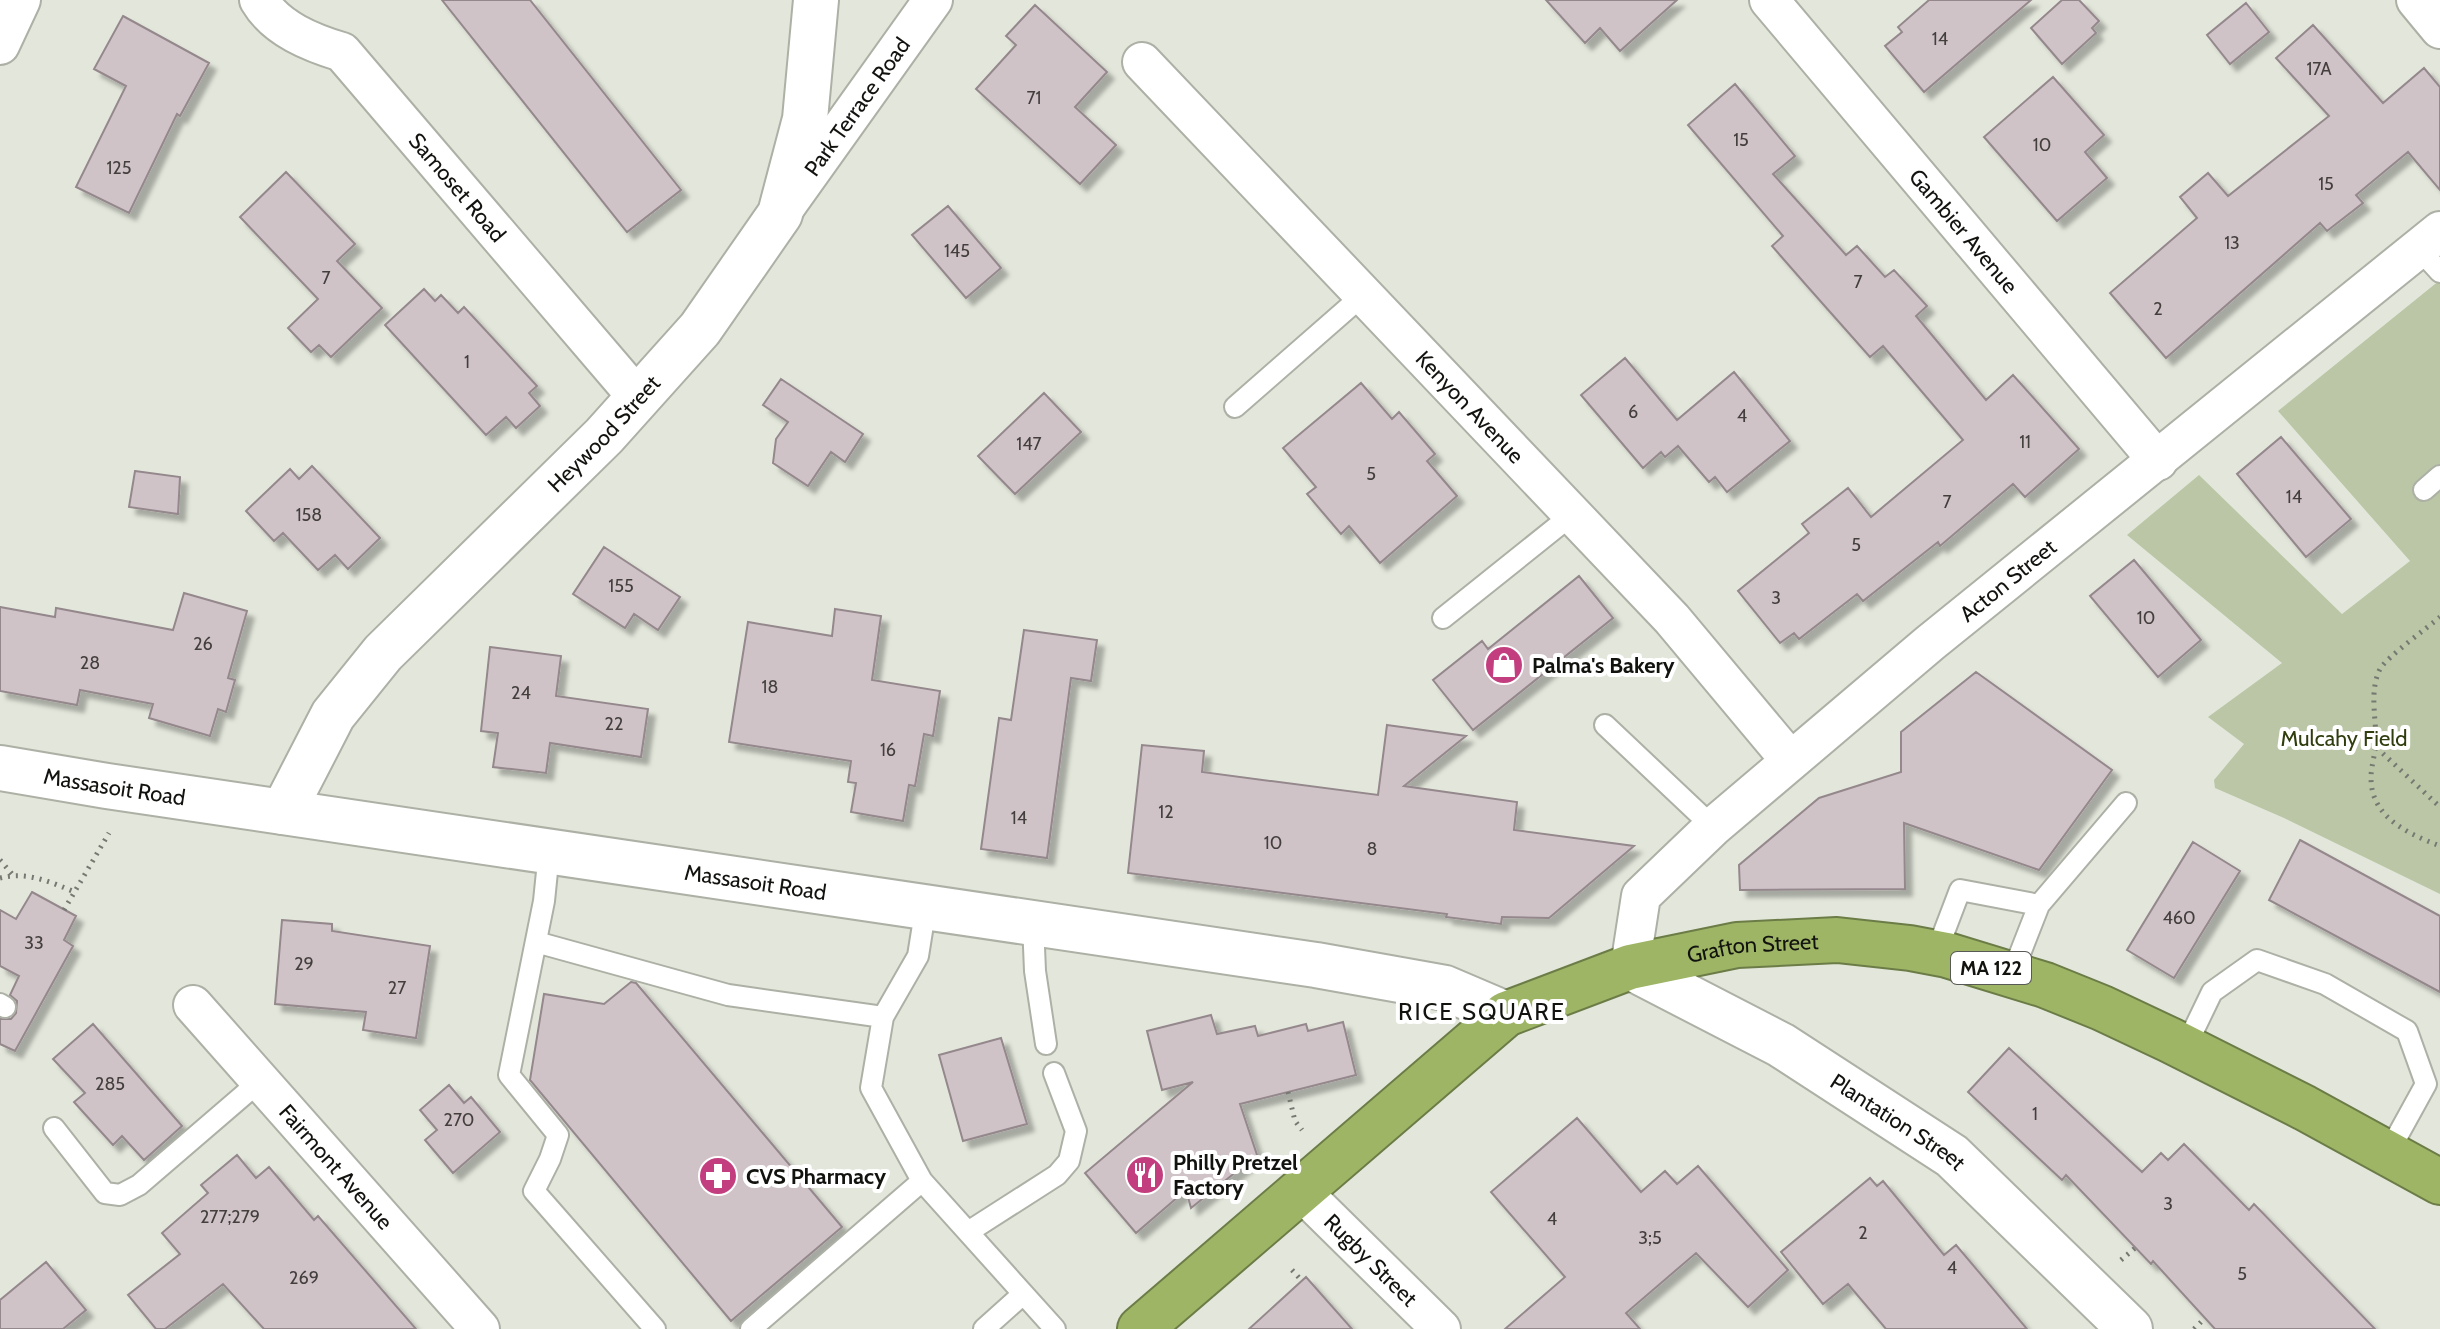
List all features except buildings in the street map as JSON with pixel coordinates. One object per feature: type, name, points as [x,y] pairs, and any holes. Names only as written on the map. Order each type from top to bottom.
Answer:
[{"type":"highway","name":"Grafton Street","points":[[1140,1329],[1506,1014],[1630,967],[1759,943],[1837,940],[1936,953],[2012,974],[2102,1008],[2185,1048],[2440,1182]]},
{"type":"street","points":[[0,45],[21,0]]},
{"type":"street","name":"Samoset Road","points":[[259,0],[267,13],[311,43],[342,52],[638,398]]},
{"type":"street","name":"Heywood Street","points":[[283,812],[333,715],[383,653],[604,436],[700,329],[780,214],[805,119],[816,0]]},
{"type":"street","name":"Park Terrace Road","points":[[780,214],[933,0]]},
{"type":"street","name":"Gambier Avenue","points":[[1769,0],[2158,461]]},
{"type":"street","points":[[2416,0],[2440,29]]},
{"type":"street","name":"Kenyon Avenue","points":[[1142,62],[1672,619],[1790,760]]},
{"type":"street","name":"Acton Street","points":[[1630,967],[1641,896],[1713,827],[1930,643],[2158,461],[2433,251]]},
{"type":"street","name":"Massasoit Road","points":[[1,774],[283,812],[1316,965],[1445,988],[1506,1014]]},
{"type":"street","name":"Plantation Street","points":[[1630,967],[1781,1045],[1952,1156],[2130,1329]]},
{"type":"street","name":"Fairmont Avenue","points":[[193,1005],[480,1329]]},
{"type":"street","name":"Rugby Street","points":[[1301,1191],[1441,1329]]},
{"type":"lane","points":[[1235,407],[1363,295]]},
{"type":"lane","points":[[2424,490],[2440,476]]},
{"type":"lane","points":[[1443,618],[1573,514]]},
{"type":"lane","points":[[1605,725],[1713,827]]},
{"type":"lane","points":[[2012,974],[2039,905],[2126,803]]},
{"type":"lane","points":[[549,852],[536,942],[509,1075],[558,1135],[534,1191],[655,1329]]},
{"type":"lane","points":[[1936,953],[1960,890],[2039,905]]},
{"type":"lane","points":[[926,906],[918,956],[883,1017],[871,1088],[922,1181],[1055,1329]]},
{"type":"lane","points":[[1033,923],[1035,971],[1046,1044]]},
{"type":"lane","points":[[536,942],[728,995],[883,1017]]},
{"type":"lane","points":[[2185,1048],[2212,992],[2257,960],[2325,984],[2407,1031],[2426,1084],[2388,1153]]},
{"type":"lane","points":[[968,1232],[1057,1175],[1069,1161],[1076,1131],[1054,1073]]},
{"type":"lane","points":[[54,1128],[105,1193],[120,1195],[139,1185],[260,1081]]},
{"type":"lane","points":[[751,1329],[922,1181]]},
{"type":"lane","points":[[984,1329],[1023,1294]]},
{"type":"path","points":[[2440,617],[2381,667],[2374,692],[2377,747],[2371,779],[2376,800],[2387,817],[2403,832],[2440,846]]},
{"type":"path","points":[[2377,747],[2440,807]]},
{"type":"path","points":[[64,910],[109,833]]},
{"type":"path","points":[[0,860],[13,875]]},
{"type":"path","points":[[0,878],[13,875],[36,877],[75,892]]},
{"type":"path","points":[[1288,1092],[1295,1121],[1302,1130]]},
{"type":"path","points":[[2117,1264],[2135,1248]]},
{"type":"path","points":[[1292,1270],[1302,1281]]},
{"type":"path","points":[[2194,1329],[2205,1318]]},
{"type":"green space","name":"Mulcahy Field","points":[[2440,280],[2440,894],[2215,788],[2214,780],[2244,744],[2208,717],[2282,663],[2127,535],[2199,475],[2342,614],[2410,561],[2278,411]]},
{"type":"place","name":"Palma's Bakery","points":[[1504,665]]},
{"type":"place","name":"Philly Pretzel Factory","points":[[1145,1175]]},
{"type":"place","name":"CVS Pharmacy","points":[[718,1176]]},
{"type":"district","name":"RICE SQUARE","points":[[1482,1011]]}]
